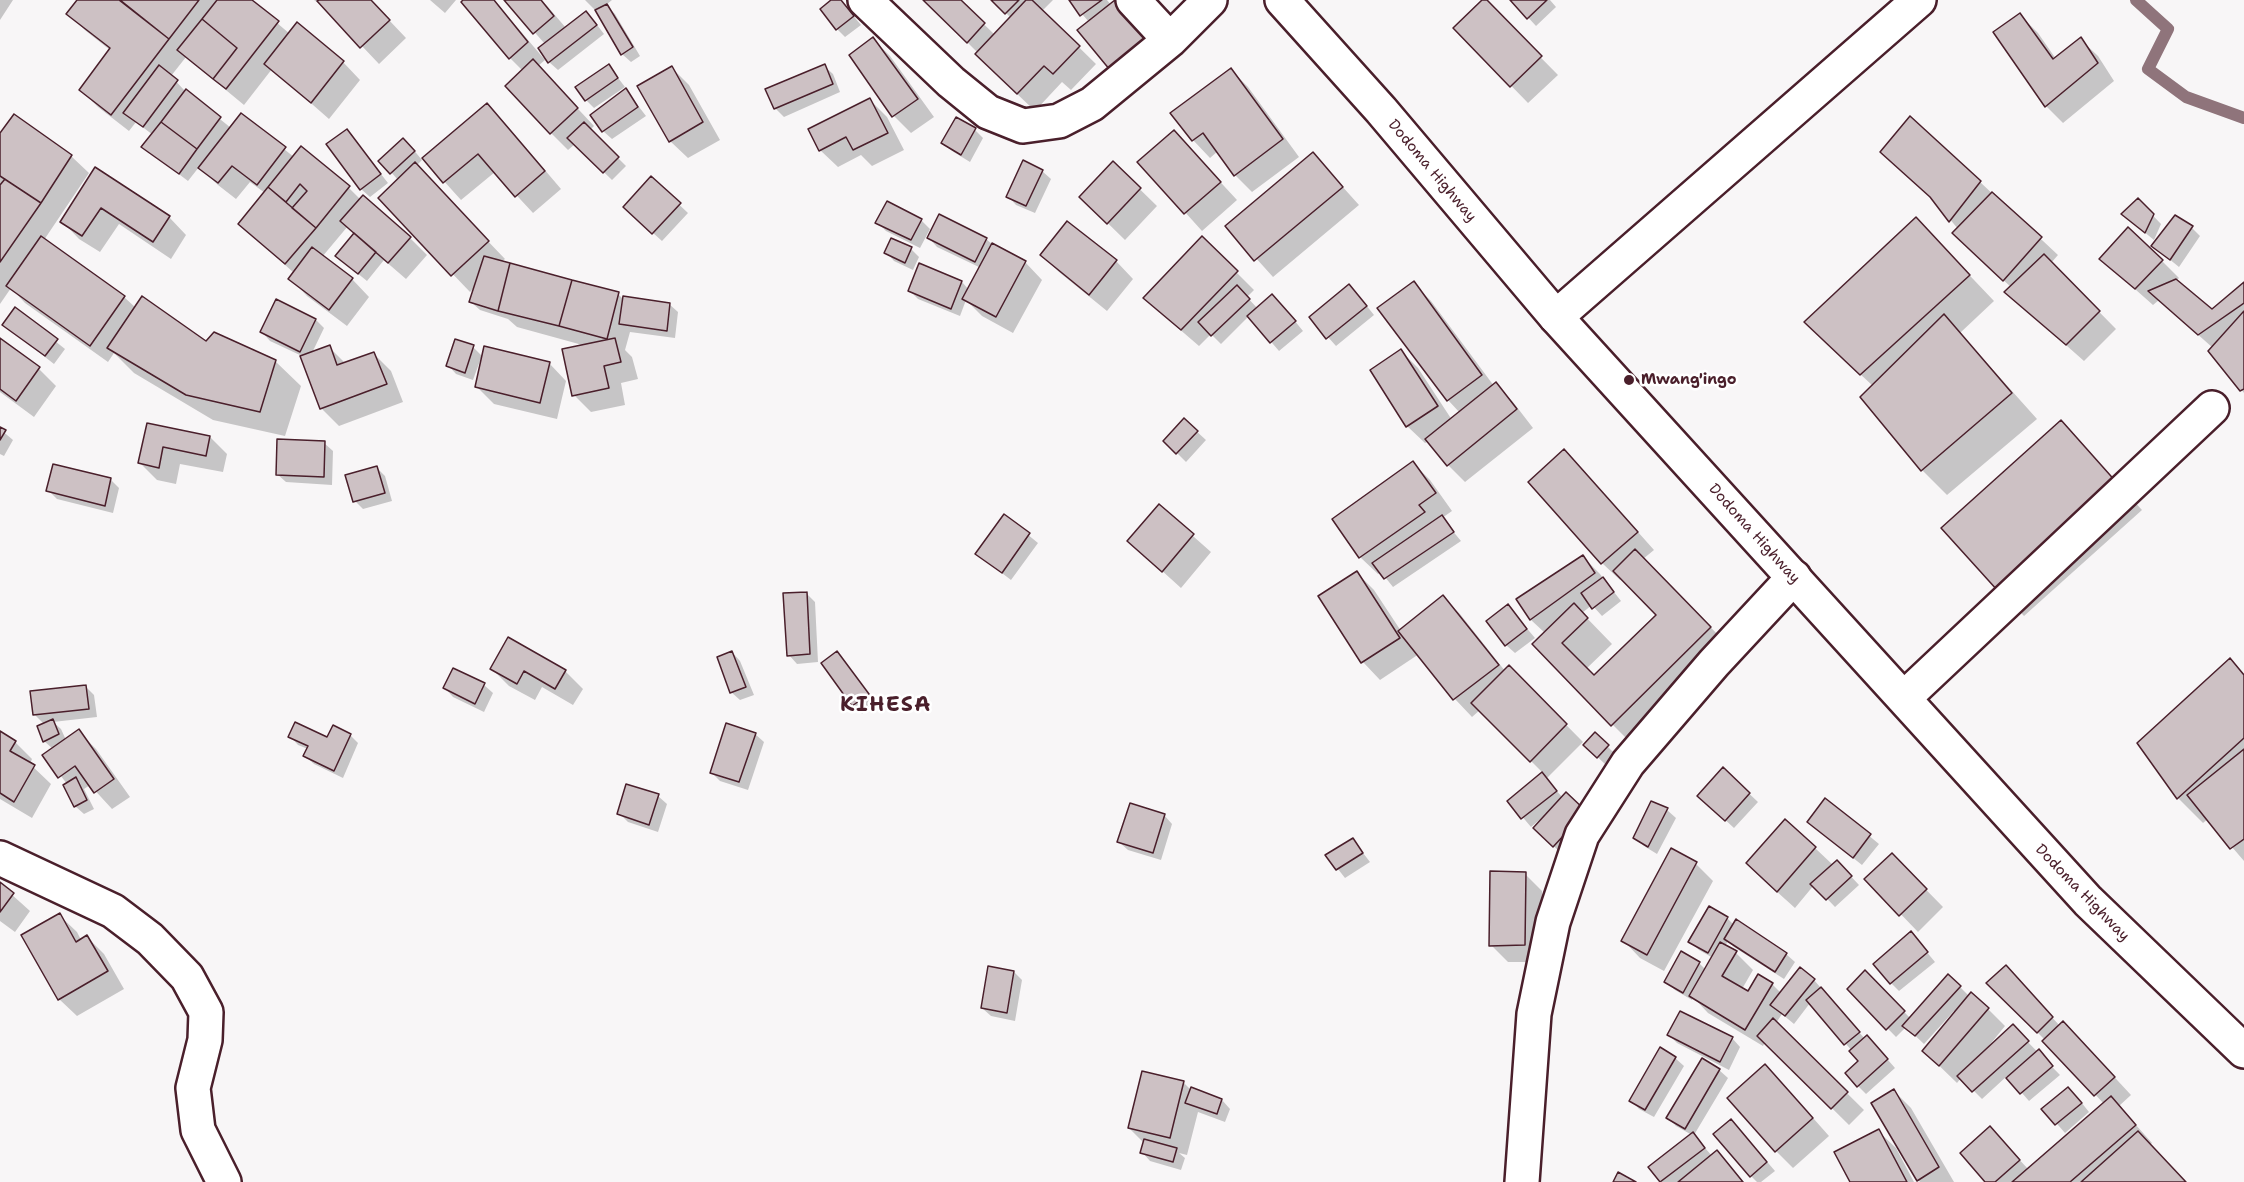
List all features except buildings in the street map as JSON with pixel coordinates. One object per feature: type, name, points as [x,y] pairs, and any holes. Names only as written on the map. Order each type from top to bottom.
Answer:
[{"type":"main road","points":[[865,0],[951,82],[988,112],[1023,126],[1059,121],[1092,104],[1170,40],[1210,0]]},
{"type":"main road","points":[[1133,0],[1170,40]]},
{"type":"main road","name":"Dodoma Highway","points":[[1282,0],[1381,110],[1556,317],[2088,901],[2244,1051]]},
{"type":"main road","points":[[1556,317],[1919,0]]},
{"type":"main road","points":[[1904,698],[2212,408]]},
{"type":"main road","points":[[1522,1182],[1534,1014],[1553,922],[1582,835],[1628,763],[1714,663],[1794,578]]},
{"type":"main road","points":[[0,858],[113,911],[150,939],[187,977],[206,1012],[206,1040],[193,1088],[198,1130],[224,1182]]},
{"type":"waterway","points":[[2136,0],[2168,29],[2148,69],[2186,97],[2244,118]]},
{"type":"place","name":"Mwang'ingo","points":[[1629,380]]},
{"type":"district","name":"KIHESA","points":[[886,706]]}]
